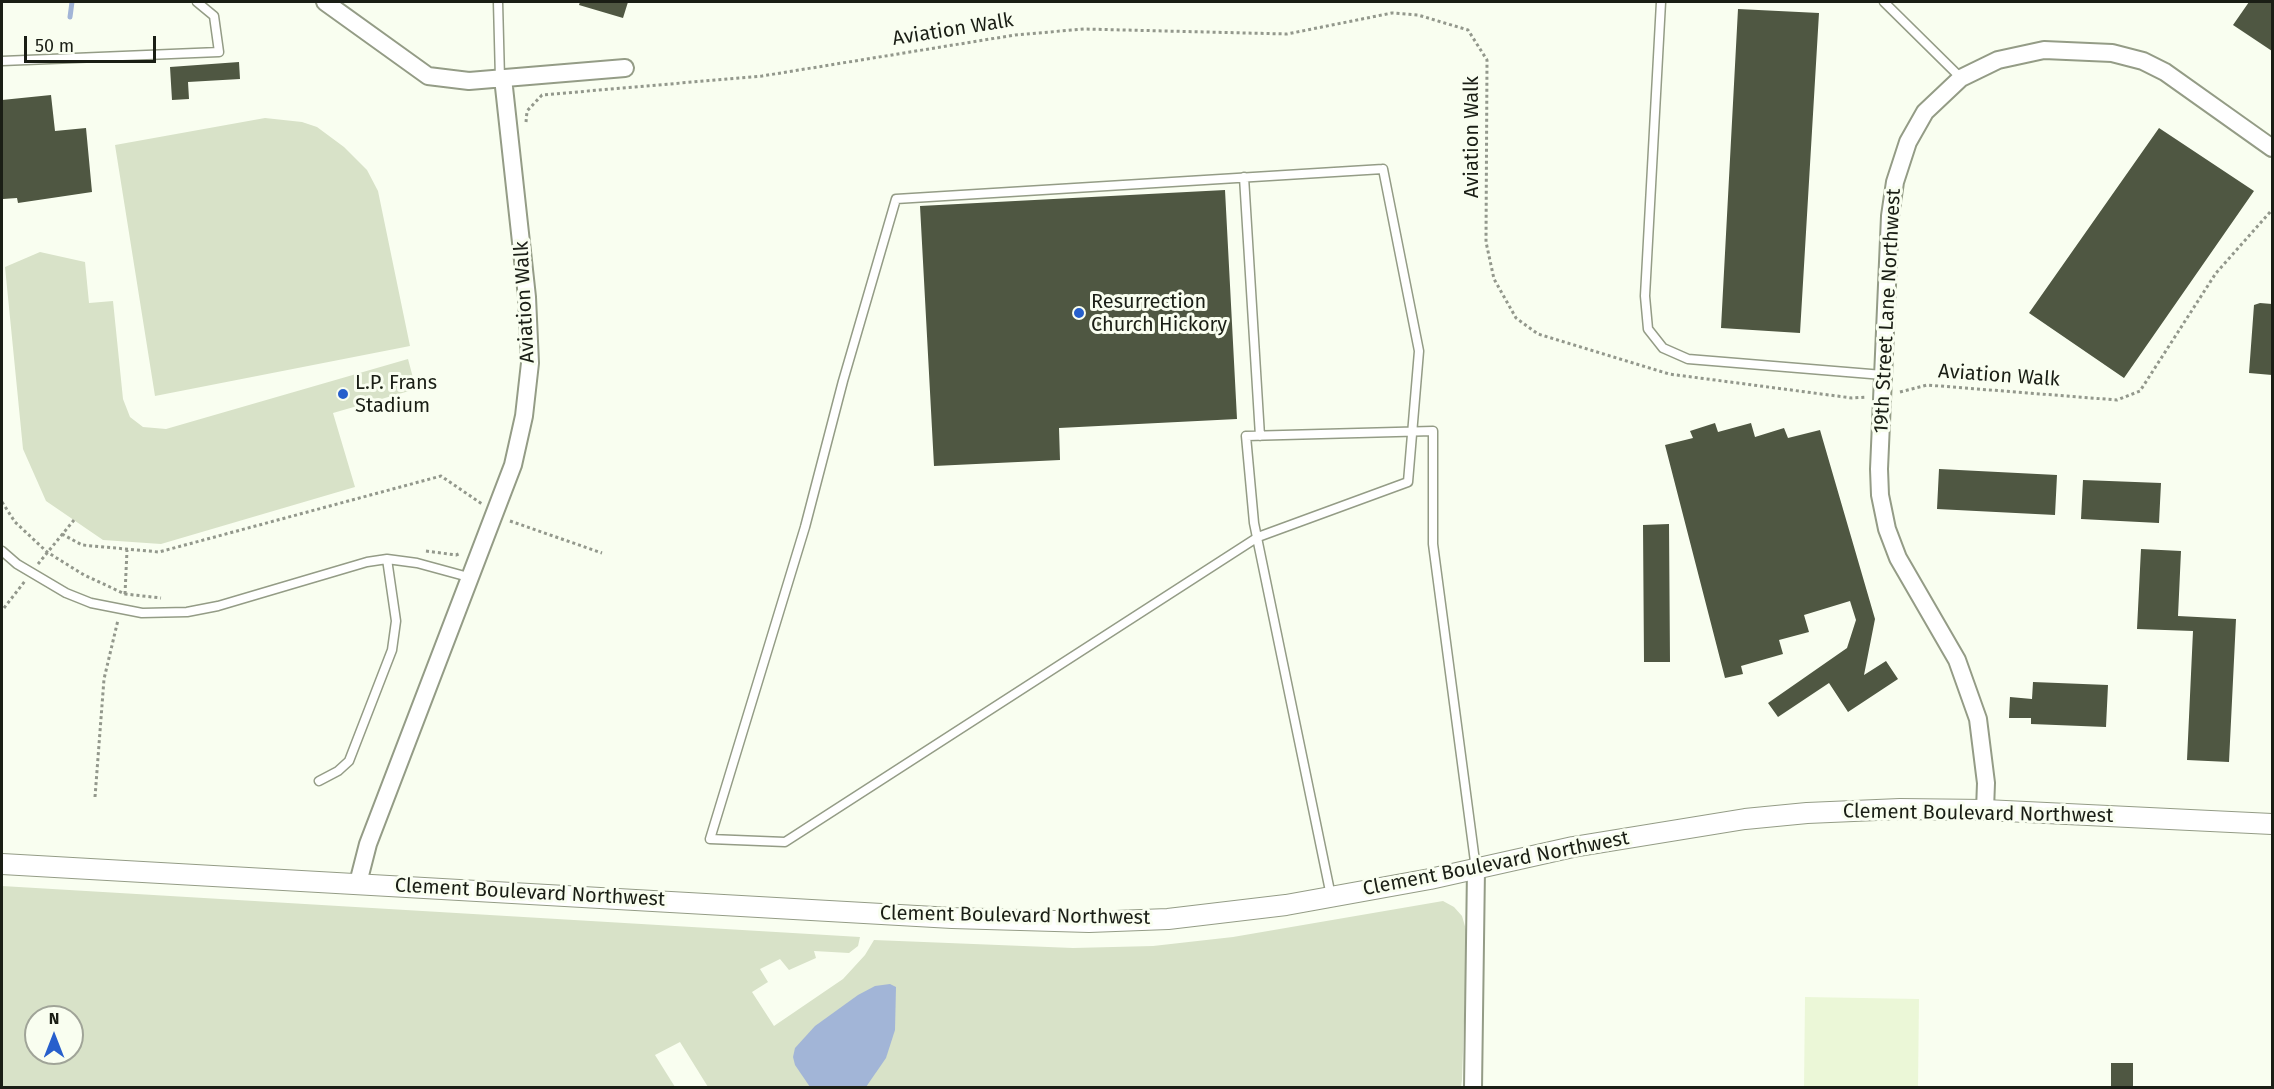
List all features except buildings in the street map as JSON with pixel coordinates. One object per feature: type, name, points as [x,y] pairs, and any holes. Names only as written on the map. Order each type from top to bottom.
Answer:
[{"type":"street","points":[[325,2],[428,76],[469,81],[625,68]]},
{"type":"street","name":"19th Street Lane Northwest","points":[[1985,810],[1986,783],[1978,719],[1957,660],[1898,558],[1887,529],[1879,478],[1894,182],[1908,142],[1925,112],[1961,78],[1998,60],[2044,50],[2124,55],[2165,72],[2270,146]]},
{"type":"street","points":[[358,883],[368,844],[472,578],[513,465],[524,416],[530,363],[527,297],[501,79]]},
{"type":"street","name":"Clement Boulevard Northwest","points":[[2,864],[952,918],[1089,922],[1168,919],[1236,912],[1331,897],[1476,869],[1573,847],[1745,819],[1869,809],[1985,810],[2272,824]]},
{"type":"street","points":[[1473,1088],[1476,869]]},
{"type":"lane","points":[[2,61],[219,52],[214,16],[197,2]]},
{"type":"lane","points":[[498,2],[501,79]]},
{"type":"lane","points":[[1661,2],[1645,296],[1648,329],[1663,348],[1688,359],[1883,375]]},
{"type":"lane","points":[[1884,2],[1961,78]]},
{"type":"lane","points":[[1383,169],[1419,351],[1408,482],[1257,537],[785,842],[710,840],[805,527],[843,381],[896,199],[1244,177],[1383,169]]},
{"type":"lane","points":[[1244,177],[1260,436]]},
{"type":"lane","points":[[1331,897],[1257,537],[1246,436],[1433,431],[1433,544],[1476,869]]},
{"type":"lane","points":[[2,551],[17,564],[66,593],[91,603],[142,613],[187,612],[218,606],[368,562],[387,560],[417,563],[472,578]]},
{"type":"lane","points":[[319,781],[338,771],[349,761],[392,650],[396,621],[387,560]]},
{"type":"path","name":"Aviation Walk","points":[[526,127],[526,111],[542,95],[762,76],[1015,35],[1084,29],[1287,33],[1392,13],[1418,15],[1468,30],[1487,60],[1486,242],[1494,279],[1515,318],[1538,334],[1669,374],[1851,398],[1882,397],[1927,385],[2117,400],[2140,391],[2216,273],[2272,210]]},
{"type":"path","points":[[62,534],[82,545],[159,552],[441,476],[482,504],[478,513]]},
{"type":"path","points":[[2,502],[15,522],[47,552],[84,575],[125,594],[165,599]]},
{"type":"path","points":[[513,511],[509,521],[602,553]]},
{"type":"path","points":[[125,594],[127,550]]},
{"type":"path","points":[[425,550],[456,555],[465,551]]},
{"type":"path","points":[[95,797],[104,679],[118,620]]},
{"type":"shaded area","points":[[265,118],[302,122],[317,127],[344,147],[367,170],[378,191],[410,346],[155,396],[115,145]]},
{"type":"shaded area","name":"L.P. Frans Stadium","points":[[40,252],[85,262],[89,303],[113,301],[123,399],[130,417],[143,427],[166,429],[408,359],[416,389],[333,413],[355,487],[161,544],[103,540],[46,501],[23,449],[5,267]]},
{"type":"shaded area","points":[[2,886],[860,937],[858,946],[849,953],[814,951],[816,958],[789,970],[780,959],[760,969],[768,982],[752,992],[774,1026],[843,979],[865,955],[874,940],[1073,948],[1153,946],[1233,937],[1443,901],[1454,907],[1462,916],[1467,933],[1461,1087],[708,1087],[680,1042],[655,1055],[675,1087],[2,1088]]},
{"type":"shaded area","points":[[1805,997],[1919,999],[1918,1087],[1804,1087]]},
{"type":"water","points":[[890,984],[896,987],[895,1030],[886,1058],[866,1087],[810,1087],[795,1065],[793,1057],[795,1048],[815,1026],[858,995],[875,986]]},
{"type":"waterway","points":[[70,17],[72,2]]},
{"type":"place","name":"Resurrection Church Hickory","points":[[1079,313]]},
{"type":"place","name":"L.P. Frans Stadium","points":[[343,394]]}]
